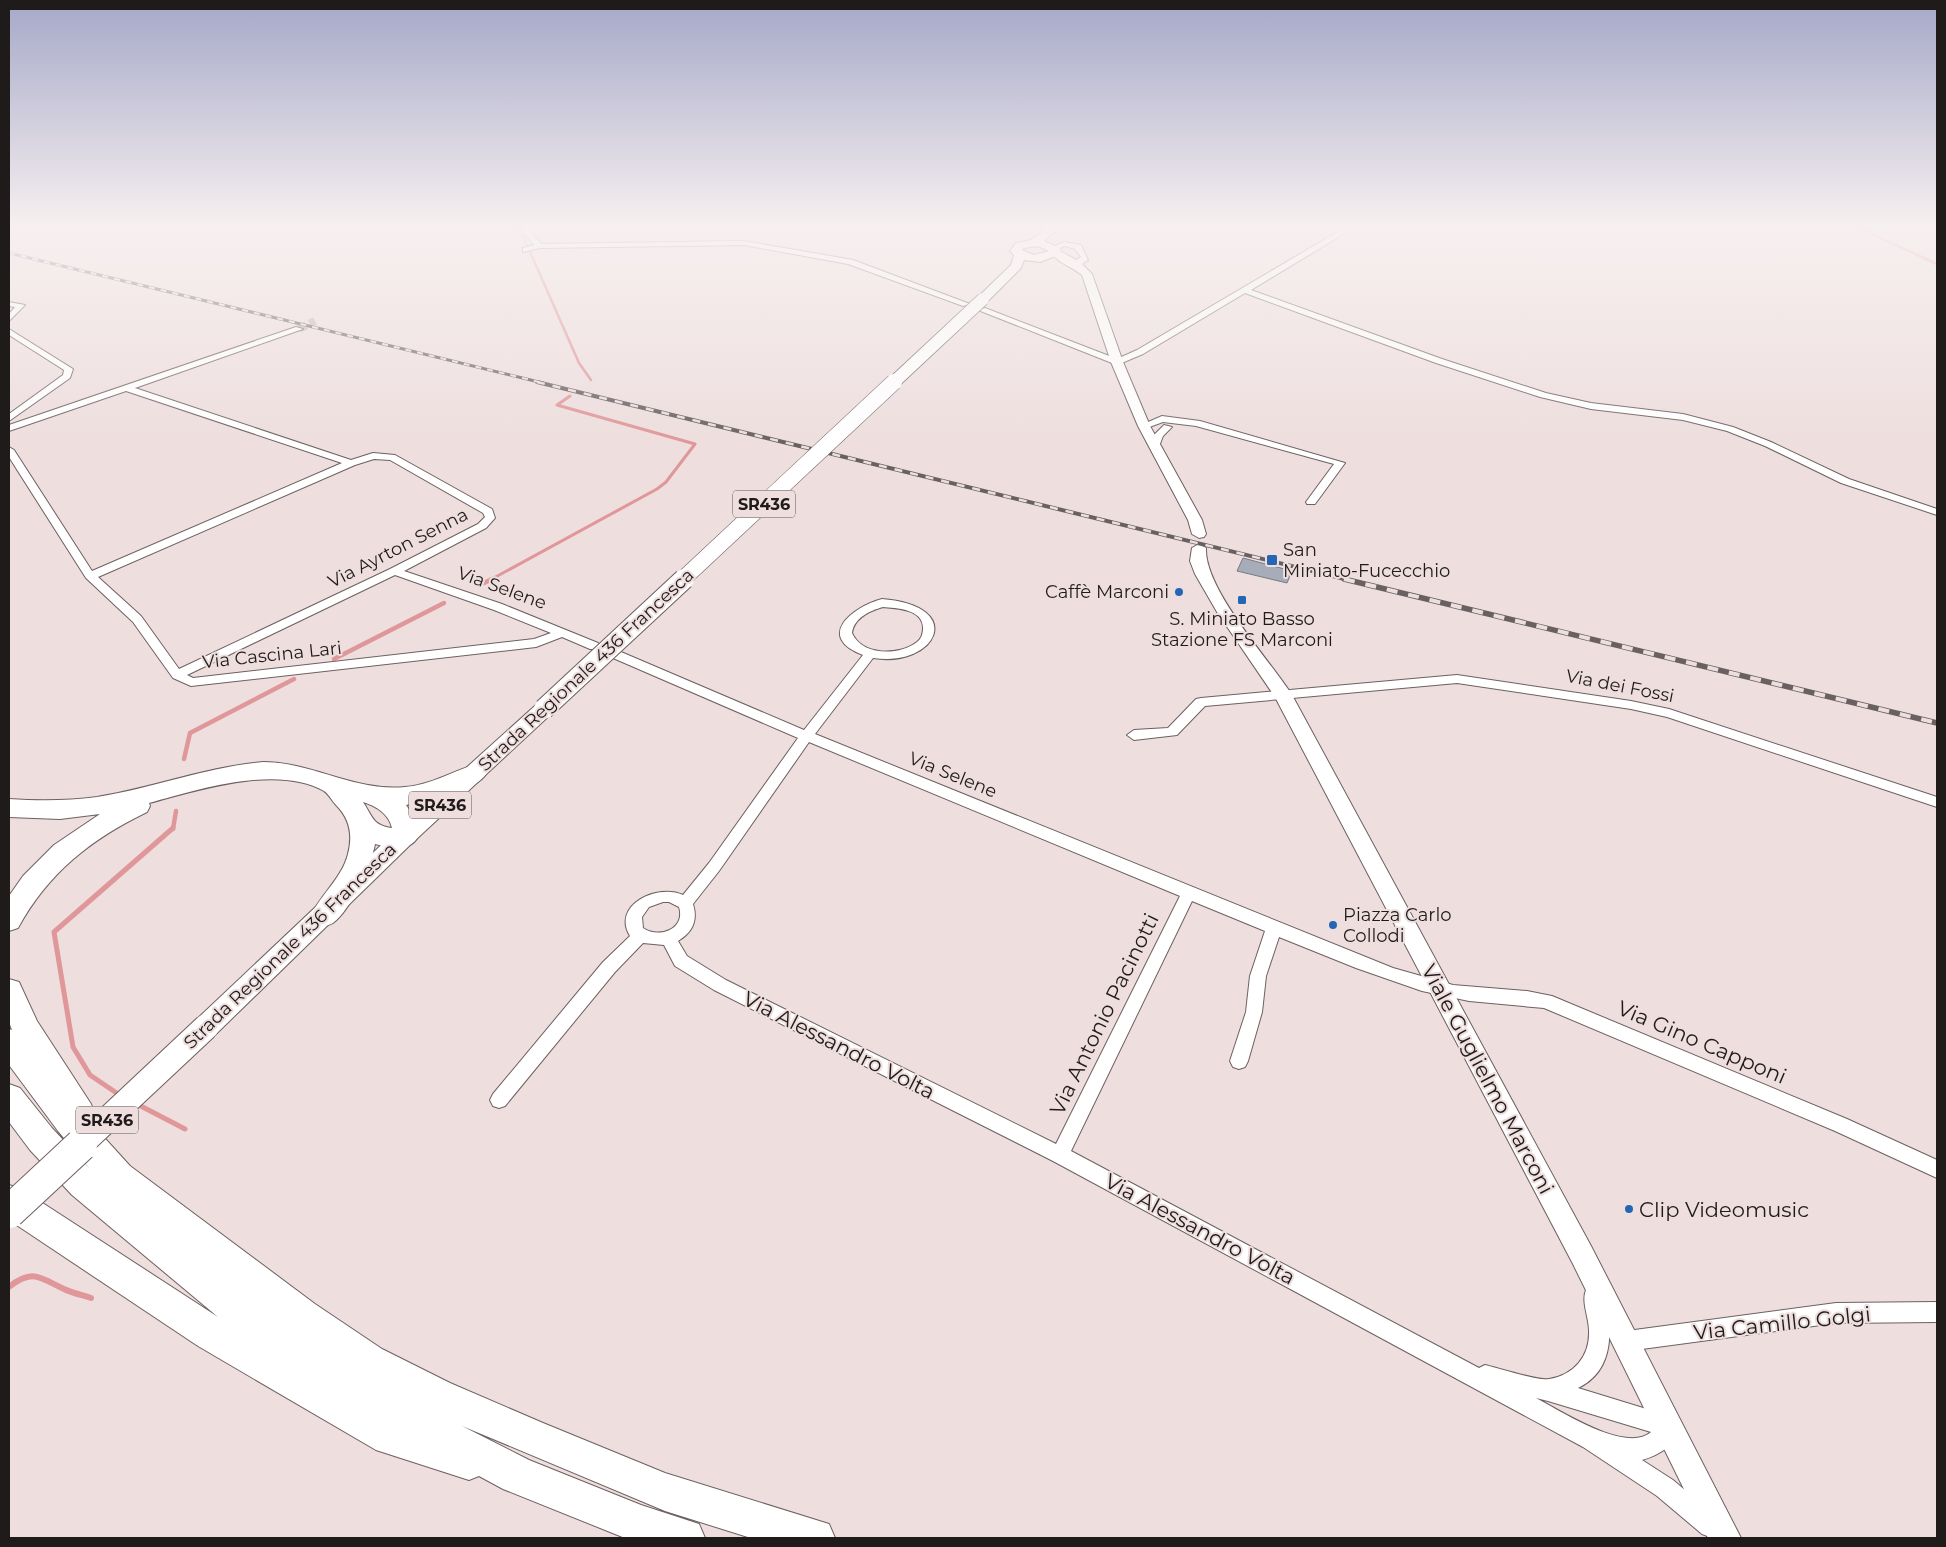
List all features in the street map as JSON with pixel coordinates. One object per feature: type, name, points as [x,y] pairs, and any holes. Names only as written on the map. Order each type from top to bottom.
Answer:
[{"type":"highway","points":[[9,808],[33,810],[88,807],[232,773],[270,770],[304,775],[373,797],[396,808],[405,822],[404,837],[378,835],[361,825]]},
{"type":"highway","points":[[373,797],[393,799],[418,796],[446,787],[474,774]]},
{"type":"highway","points":[[9,920],[23,894],[44,868],[79,840],[122,814],[202,780]]},
{"type":"highway","points":[[324,915],[353,874],[361,845],[361,825],[354,808],[333,785]]},
{"type":"highway","points":[[9,991],[27,1030],[119,1177]]},
{"type":"highway","points":[[9,1042],[69,1121],[119,1177],[303,1316],[370,1362],[437,1396],[534,1439],[665,1492],[815,1538]]},
{"type":"highway","points":[[9,1098],[42,1139],[83,1184],[236,1310],[336,1381],[517,1475]]},
{"type":"highway","points":[[9,1201],[211,1333],[389,1438],[517,1475],[641,1524],[685,1538]]},
{"type":"main road","name":"Strada Regionale 436 Francesca","points":[[9,1212],[404,837],[987,299]]},
{"type":"street","points":[[953,299],[966,304]]},
{"type":"street","name":"Viale Guglielmo Marconi","points":[[1095,299],[1116,362],[1142,421],[1195,520],[1199,541],[1198,561],[1203,574],[1226,612],[1283,695],[1582,1255],[1671,1427],[1725,1538]]},
{"type":"street","points":[[982,305],[1116,362],[1140,352],[1232,299]]},
{"type":"street","points":[[1269,299],[1448,364],[1543,395],[1591,406],[1645,410],[1730,429],[1768,444],[1845,481],[1937,512]]},
{"type":"street","points":[[9,304],[21,305],[9,319]]},
{"type":"street","points":[[9,428],[299,328]]},
{"type":"street","points":[[9,332],[69,369],[67,376],[9,418]]},
{"type":"street","points":[[126,388],[351,463]]},
{"type":"street","points":[[1142,421],[1165,423],[1181,421],[1238,433],[1340,462],[1310,502]]},
{"type":"street","points":[[1155,447],[1165,423]]},
{"type":"street","points":[[9,450],[90,576],[137,619],[177,675]]},
{"type":"street","name":"Via Ayrton Senna","points":[[90,576],[351,463],[373,456],[392,457],[488,511],[490,518],[482,526],[394,571],[177,675]]},
{"type":"street","name":"Via Selene","points":[[394,571],[562,632],[594,646]]},
{"type":"street","points":[[895,603],[918,610],[926,617],[930,626],[929,635],[923,643],[912,650],[899,654],[870,654],[851,643],[846,635],[846,626],[858,612],[869,606],[895,603]]},
{"type":"street","name":"Via Cascina Lari","points":[[177,675],[191,682],[536,643],[562,632]]},
{"type":"street","points":[[685,903],[714,867],[806,736],[870,654]]},
{"type":"street","name":"Via Selene","points":[[617,655],[806,736],[1189,892],[1274,929],[1420,984],[1440,988]]},
{"type":"street","name":"Via dei Fossi","points":[[1134,735],[1172,732],[1201,702],[1467,680],[1646,708],[1748,738],[1937,802]]},
{"type":"street","name":"Via Antonio Pacinotti","points":[[1060,1155],[1189,892]]},
{"type":"street","points":[[662,896],[671,896],[685,903],[689,915],[687,922],[683,929],[668,938],[653,941],[640,936],[634,931],[632,924],[634,916],[644,903],[662,896]]},
{"type":"street","points":[[1239,1061],[1254,1012],[1258,976],[1274,929]]},
{"type":"street","points":[[499,1100],[608,967],[640,936]]},
{"type":"street","name":"Via Alessandro Volta","points":[[668,938],[681,961],[720,985],[1060,1155],[1591,1439],[1665,1488],[1725,1538]]},
{"type":"street","name":"Via Gino Capponi","points":[[1440,988],[1469,994],[1529,997],[1546,1001],[1832,1121],[1937,1169]]},
{"type":"street","points":[[1548,1390],[1584,1374],[1598,1350],[1599,1324],[1582,1255]]},
{"type":"street","name":"Via Camillo Golgi","points":[[1627,1341],[1836,1313],[1937,1312]]},
{"type":"street","points":[[1467,1372],[1548,1390],[1671,1427],[1660,1440],[1648,1448],[1633,1451],[1591,1439]]},
{"type":"building","name":"San Miniato-Fucecchio","points":[[1243,558],[1292,571],[1287,583],[1237,571]]},
{"type":"waterway","points":[[551,299],[579,363],[591,380]]},
{"type":"waterway","points":[[490,580],[657,489],[666,482],[695,444],[557,405],[570,396]]},
{"type":"waterway","points":[[484,583],[490,580]]},
{"type":"waterway","points":[[334,659],[444,603]]},
{"type":"waterway","points":[[184,759],[190,733],[294,679]]},
{"type":"waterway","points":[[173,829],[176,811]]},
{"type":"waterway","points":[[121,1096],[90,1075],[73,1047],[54,932],[173,828]]},
{"type":"waterway","points":[[135,1103],[185,1129]]},
{"type":"waterway","points":[[9,1287],[17,1281],[31,1276],[91,1298]]},
{"type":"tunnel","points":[[299,329],[315,321]]},
{"type":"railway","points":[[199,299],[543,383]]},
{"type":"railway","points":[[537,382],[1349,580]]},
{"type":"railway","points":[[1344,579],[1937,723]]},
{"type":"place","name":"San Miniato-Fucecchio","points":[[1272,560]]},
{"type":"place","name":"Caffè Marconi","points":[[1179,592]]},
{"type":"place","name":"S. Miniato Basso Stazione FS Marconi","points":[[1242,600]]},
{"type":"place","name":"Piazza Carlo Collodi","points":[[1333,925]]},
{"type":"place","name":"Clip Videomusic","points":[[1629,1209]]}]
